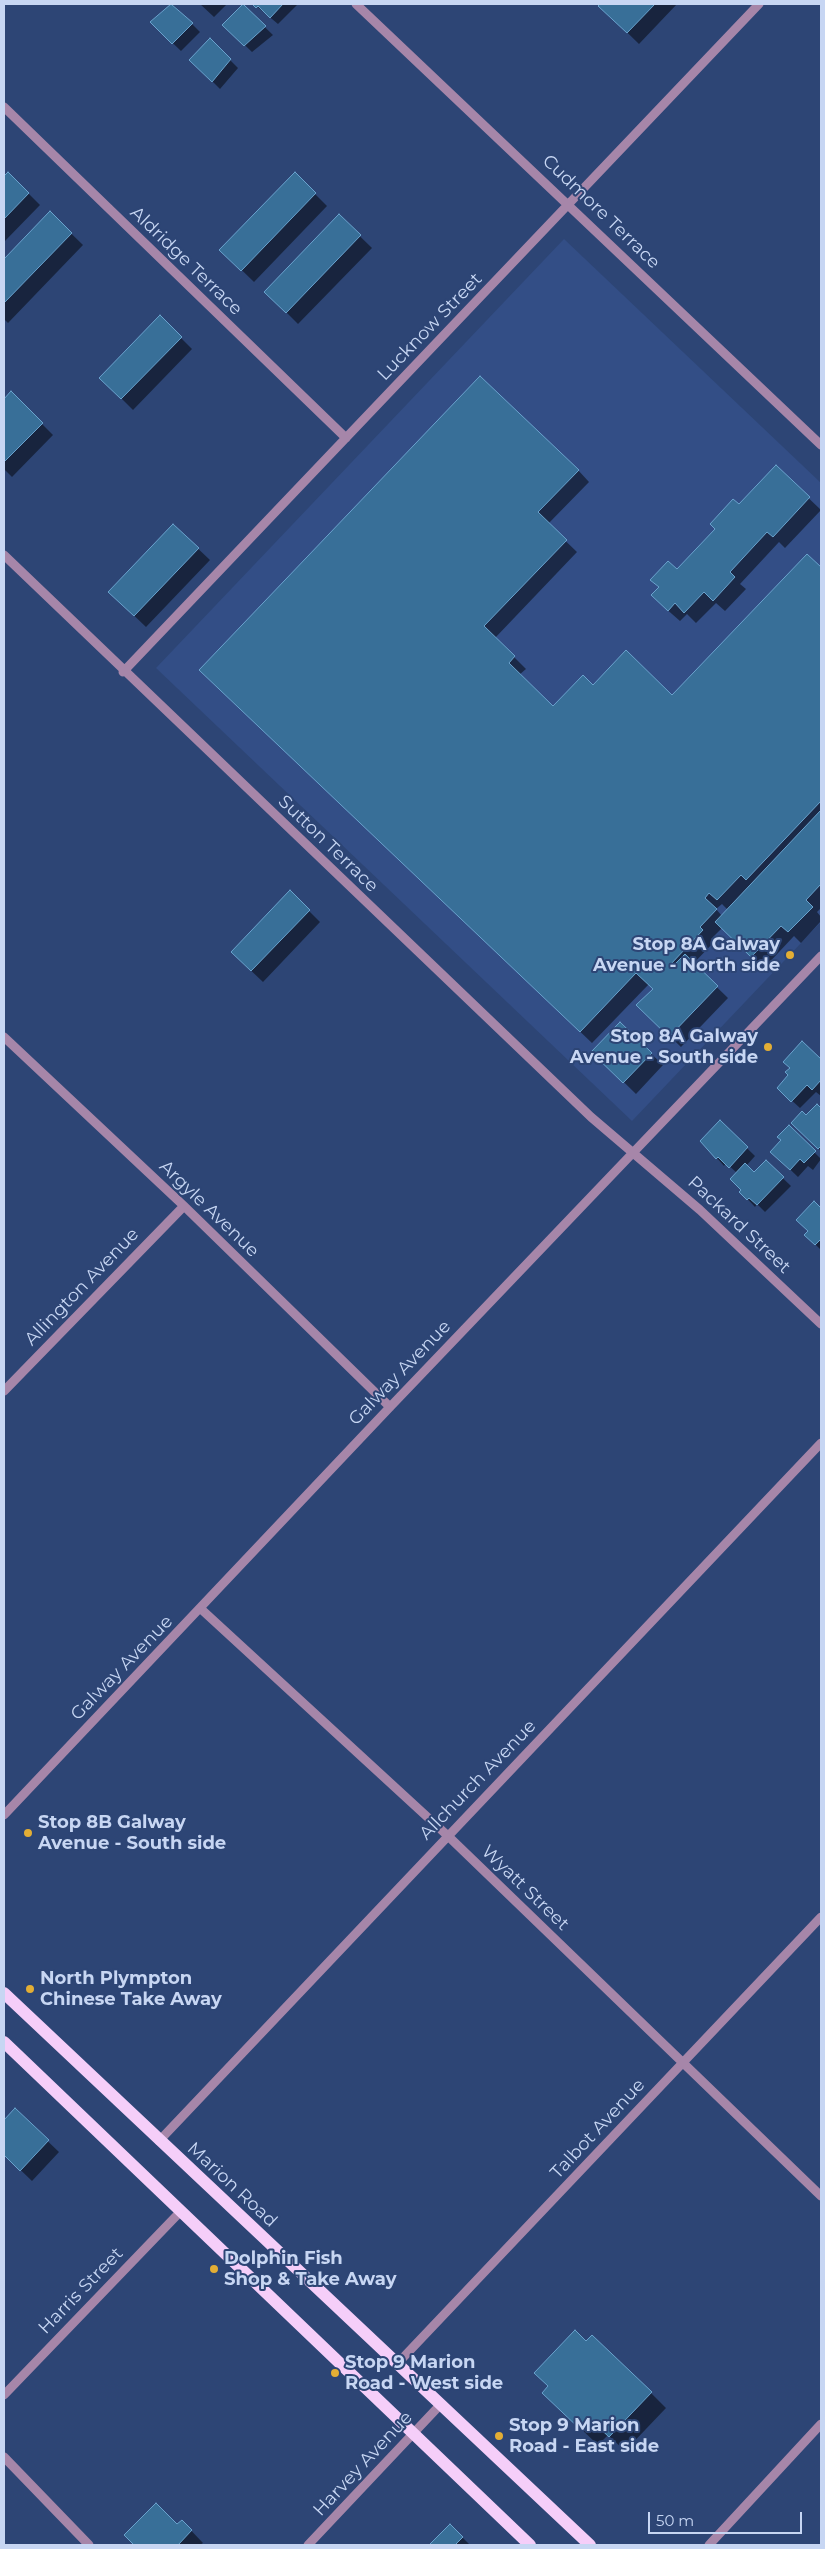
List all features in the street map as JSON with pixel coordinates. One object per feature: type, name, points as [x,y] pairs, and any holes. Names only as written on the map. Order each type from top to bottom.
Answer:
[{"type":"main road","name":"Marion Road","points":[[4,1993],[590,2545]]},
{"type":"main road","points":[[4,2042],[530,2545]]},
{"type":"street","name":"Cudmore Terrace","points":[[356,4],[570,204],[821,445]]},
{"type":"street","name":"Lucknow Street","points":[[123,672],[760,4]]},
{"type":"street","name":"Aldridge Terrace","points":[[4,107],[346,438]]},
{"type":"street","name":"Sutton Terrace","points":[[4,555],[123,672],[591,1117],[634,1152]]},
{"type":"street","name":"Galway Avenue","points":[[4,1815],[821,956]]},
{"type":"street","name":"Argyle Avenue","points":[[4,1037],[184,1206],[390,1407]]},
{"type":"street","name":"Packard Street","points":[[634,1152],[700,1210],[821,1324]]},
{"type":"street","name":"Allington Avenue","points":[[4,1391],[184,1206]]},
{"type":"street","name":"Allchurch Avenue","points":[[159,2141],[821,1443]]},
{"type":"street","name":"Wyatt Street","points":[[201,1609],[448,1836],[821,2196]]},
{"type":"street","name":"Talbot Avenue","points":[[398,2363],[821,1917]]},
{"type":"street","name":"Harris Street","points":[[4,2395],[181,2211]]},
{"type":"street","name":"Harvey Avenue","points":[[308,2545],[441,2404]]},
{"type":"street","points":[[709,2545],[821,2424]]},
{"type":"street","points":[[4,2457],[89,2545]]},
{"type":"shaded area","points":[[564,239],[821,483],[821,922],[632,1121],[156,668]]},
{"type":"building","points":[[171,4],[193,23],[172,44],[150,22]]},
{"type":"building","points":[[243,4],[266,26],[244,46],[222,25]]},
{"type":"building","points":[[252,4],[283,4],[270,18],[258,6],[256,8]]},
{"type":"building","points":[[600,4],[655,4],[627,33],[598,6]]},
{"type":"building","points":[[210,38],[231,59],[212,82],[189,60]]},
{"type":"building","points":[[8,172],[29,193],[4,219],[4,176]]},
{"type":"building","points":[[295,172],[316,193],[241,271],[219,250]]},
{"type":"building","points":[[50,211],[72,233],[4,303],[4,259]]},
{"type":"building","points":[[339,214],[361,235],[286,313],[264,292]]},
{"type":"building","points":[[160,315],[182,337],[121,399],[99,378]]},
{"type":"building","points":[[480,376],[579,470],[538,512],[567,540],[484,626],[515,656],[509,663],[553,706],[583,675],[593,685],[626,650],[672,695],[807,554],[821,567],[821,801],[746,880],[741,875],[717,900],[709,893],[705,898],[717,909],[700,927],[703,930],[670,965],[672,967],[685,954],[718,986],[669,1037],[636,1005],[653,989],[636,973],[580,1032],[199,670]]},
{"type":"building","points":[[11,391],[43,423],[4,462],[4,399]]},
{"type":"building","points":[[776,465],[810,497],[773,537],[767,532],[730,572],[735,577],[713,601],[704,592],[684,613],[675,603],[668,611],[651,595],[659,587],[650,580],[668,561],[677,569],[715,529],[710,524],[733,499],[739,504]]},
{"type":"building","points":[[173,524],[199,548],[134,616],[108,592]]},
{"type":"building","points":[[821,810],[821,884],[806,900],[813,907],[788,932],[781,926],[751,957],[715,922]]},
{"type":"building","points":[[290,890],[310,910],[251,971],[231,952]]},
{"type":"building","points":[[620,1022],[652,1053],[623,1083],[591,1052]]},
{"type":"building","points":[[802,1041],[821,1059],[821,1080],[812,1090],[807,1085],[791,1102],[777,1088],[788,1075],[785,1072],[790,1068],[783,1062]]},
{"type":"building","points":[[817,1104],[821,1108],[821,1146],[818,1149],[791,1123],[802,1111],[806,1115]]},
{"type":"building","points":[[720,1120],[748,1147],[729,1168],[718,1157],[716,1159],[700,1141]]},
{"type":"building","points":[[789,1125],[816,1151],[804,1163],[800,1159],[790,1170],[770,1152],[781,1140],[777,1137]]},
{"type":"building","points":[[766,1160],[784,1177],[757,1205],[749,1198],[747,1200],[739,1192],[741,1190],[730,1179],[745,1163],[754,1172]]},
{"type":"building","points":[[814,1201],[821,1208],[821,1239],[815,1245],[804,1235],[808,1231],[796,1220]]},
{"type":"building","points":[[15,2108],[49,2140],[20,2171],[4,2155],[4,2120]]},
{"type":"building","points":[[575,2330],[586,2341],[592,2335],[652,2392],[609,2437],[592,2421],[582,2431],[542,2393],[548,2386],[534,2373]]},
{"type":"building","points":[[156,2503],[177,2524],[182,2520],[192,2530],[178,2545],[134,2545],[124,2535]]},
{"type":"building","points":[[450,2524],[463,2537],[455,2545],[429,2545]]},
{"type":"place","name":"Stop 8A Galway Avenue - North side","points":[[790,955]]},
{"type":"place","name":"Stop 8A Galway Avenue - South side","points":[[768,1047]]},
{"type":"place","name":"Stop 8B Galway Avenue - South side","points":[[28,1833]]},
{"type":"place","name":"North Plympton Chinese Take Away","points":[[30,1989]]},
{"type":"place","name":"Dolphin Fish Shop & Take Away","points":[[214,2269]]},
{"type":"place","name":"Stop 9 Marion Road - West side","points":[[335,2373]]},
{"type":"place","name":"Stop 9 Marion Road - East side","points":[[499,2436]]}]
